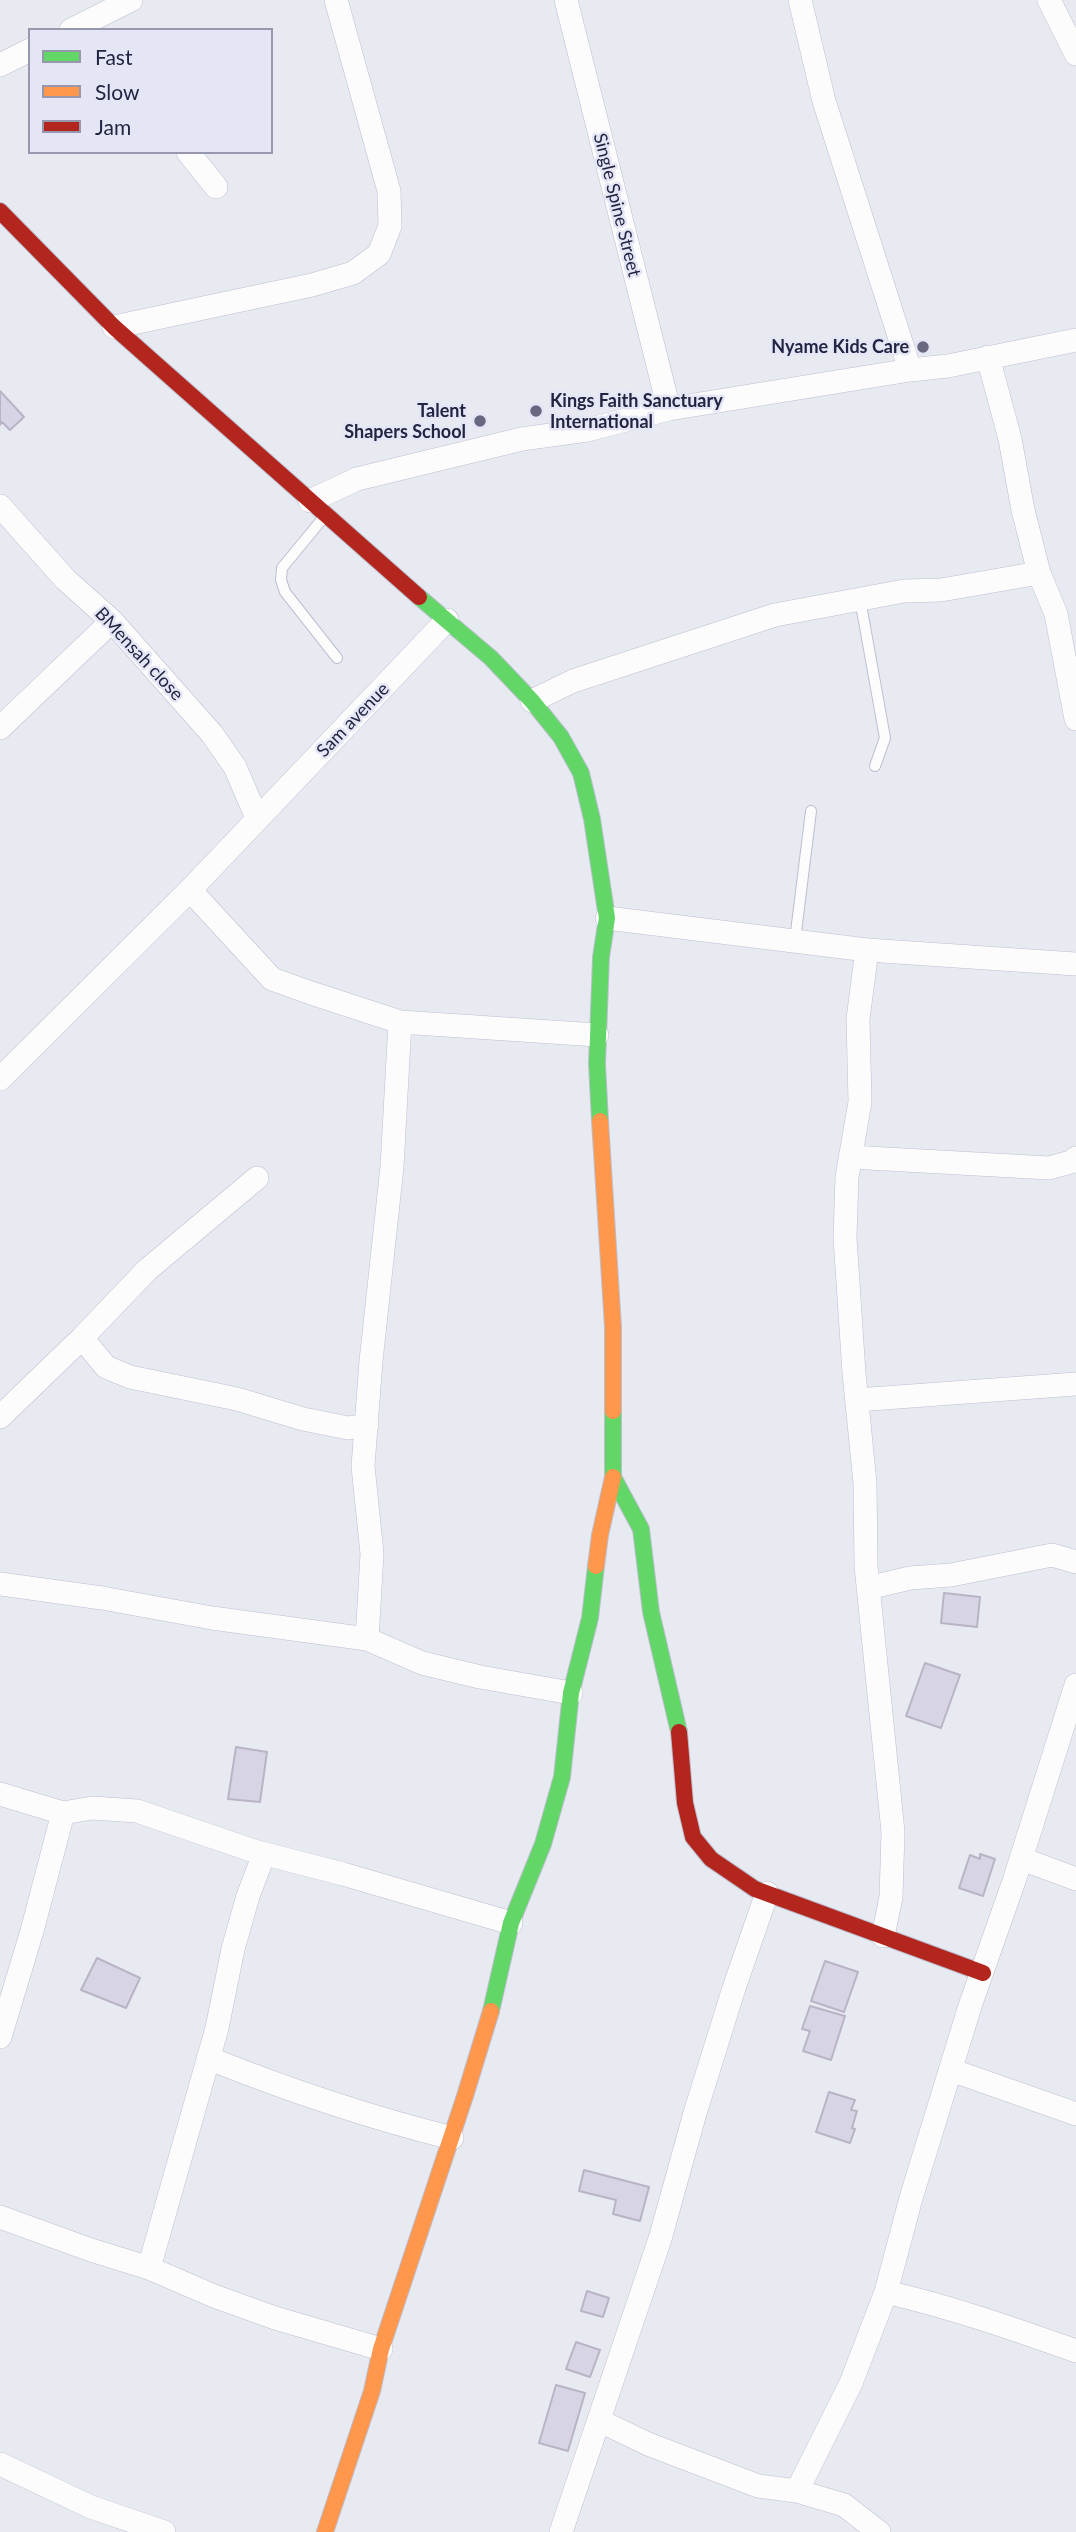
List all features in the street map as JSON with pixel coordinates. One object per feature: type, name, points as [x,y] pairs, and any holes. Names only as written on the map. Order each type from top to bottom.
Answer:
[{"type":"street","points":[[96,24],[131,0]]},
{"type":"street","points":[[114,327],[312,285],[353,273],[379,254],[390,226],[389,191],[336,0]]},
{"type":"street","name":"Single Spine Street","points":[[566,0],[669,409]]},
{"type":"street","points":[[800,0],[824,101],[910,370]]},
{"type":"street","points":[[1049,0],[1076,54]]},
{"type":"street","points":[[0,65],[28,51]]},
{"type":"street","points":[[190,154],[216,187]]},
{"type":"street","points":[[0,211],[114,327],[491,658],[532,701],[561,737],[581,773],[592,820],[607,918],[601,957],[597,1035],[613,1327],[613,1477],[600,1535],[590,1618],[571,1693],[562,1777],[543,1844],[511,1923],[494,2000],[452,2138],[381,2349],[372,2390],[325,2532]]},
{"type":"street","points":[[318,508],[357,480],[522,439],[587,430],[669,409],[947,366],[1076,340]]},
{"type":"street","points":[[988,357],[1010,439],[1023,510],[1039,573],[1056,614],[1076,719]]},
{"type":"street","name":"BMensah close","points":[[0,506],[65,579],[112,621],[212,734],[235,767],[257,818]]},
{"type":"street","points":[[532,701],[573,681],[775,615],[904,592],[941,590],[1039,573]]},
{"type":"street","name":"Sam avenue","points":[[0,1079],[190,890],[447,620]]},
{"type":"street","points":[[0,728],[112,621]]},
{"type":"street","points":[[190,890],[272,979],[400,1022],[597,1035]]},
{"type":"street","points":[[607,918],[867,950],[1076,964]]},
{"type":"street","points":[[867,950],[858,1019],[860,1102],[847,1177],[845,1238],[856,1400],[865,1483],[868,1588],[893,1832],[891,1897],[883,1936]]},
{"type":"street","points":[[367,1639],[372,1554],[363,1466],[377,1292],[392,1167],[400,1022]]},
{"type":"street","points":[[850,1157],[1052,1167],[1074,1161],[1076,1158]]},
{"type":"street","points":[[1052,1167],[1076,1181]]},
{"type":"street","points":[[0,1417],[82,1338],[147,1270],[257,1178]]},
{"type":"street","points":[[82,1338],[106,1367],[130,1377],[237,1399],[303,1419],[348,1428],[367,1425]]},
{"type":"street","points":[[856,1400],[1076,1384]]},
{"type":"street","points":[[613,1477],[641,1529],[651,1612],[678,1723],[685,1803],[692,1837],[711,1859],[755,1889],[983,1973]]},
{"type":"street","points":[[868,1588],[910,1578],[951,1575],[1052,1555],[1076,1562]]},
{"type":"street","points":[[0,1584],[102,1598],[212,1618],[367,1639],[422,1663],[480,1677],[571,1693]]},
{"type":"street","points":[[797,2491],[851,2383],[886,2292],[911,2198],[970,2006],[1022,1859],[1076,1685]]},
{"type":"street","points":[[0,1794],[63,1813],[92,1808],[137,1811],[264,1854],[511,1923]]},
{"type":"street","points":[[0,2037],[32,1931],[63,1813]]},
{"type":"street","points":[[149,2267],[217,2028],[233,1949],[248,1896],[264,1854]]},
{"type":"street","points":[[1022,1859],[1076,1879]]},
{"type":"street","points":[[561,2532],[660,2239],[695,2113],[767,1893]]},
{"type":"street","points":[[208,2058],[289,2090],[378,2119],[452,2138]]},
{"type":"street","points":[[951,2070],[1076,2114]]},
{"type":"street","points":[[0,2217],[149,2267],[214,2296],[275,2318],[381,2349]]},
{"type":"street","points":[[886,2292],[1009,2327],[1076,2351]]},
{"type":"street","points":[[600,2421],[648,2444],[758,2486],[797,2491],[844,2505],[879,2532]]},
{"type":"street","points":[[0,2464],[90,2507],[164,2532]]},
{"type":"lane","points":[[318,508],[282,568],[281,580],[285,592],[337,658]]},
{"type":"lane","points":[[860,599],[885,738],[875,766]]},
{"type":"lane","points":[[795,940],[811,811]]},
{"type":"building","points":[[0,391],[24,417],[10,430],[2,422],[0,425]]},
{"type":"building","points":[[944,1593],[980,1597],[977,1627],[941,1623]]},
{"type":"building","points":[[925,1663],[960,1675],[941,1728],[906,1716]]},
{"type":"building","points":[[236,1747],[267,1752],[260,1802],[228,1799]]},
{"type":"building","points":[[980,1854],[995,1859],[983,1896],[959,1888],[970,1855],[980,1859]]},
{"type":"building","points":[[97,1958],[140,1978],[126,2008],[81,1990]]},
{"type":"building","points":[[825,1961],[858,1972],[844,2012],[811,2001]]},
{"type":"building","points":[[810,2006],[845,2016],[831,2060],[803,2051],[810,2031],[802,2029]]},
{"type":"building","points":[[829,2092],[855,2100],[851,2110],[857,2111],[852,2128],[855,2129],[850,2143],[816,2132]]},
{"type":"building","points":[[584,2170],[649,2187],[640,2221],[613,2214],[616,2200],[579,2191]]},
{"type":"building","points":[[587,2291],[609,2298],[603,2317],[581,2311]]},
{"type":"building","points":[[576,2342],[600,2350],[590,2377],[566,2369]]},
{"type":"building","points":[[556,2385],[585,2393],[568,2451],[539,2443]]},
{"type":"traffic: fast","points":[[419,597],[491,658],[532,701],[561,737],[581,773],[592,819],[607,918],[601,957],[597,1064],[600,1121]]},
{"type":"traffic: fast","points":[[613,1411],[613,1477],[641,1529],[651,1612],[679,1732]]},
{"type":"traffic: fast","points":[[491,2011],[511,1923],[543,1844],[562,1777],[571,1693],[590,1618],[596,1566]]},
{"type":"traffic: slow","points":[[600,1121],[613,1327],[613,1411]]},
{"type":"traffic: slow","points":[[596,1566],[613,1477]]},
{"type":"traffic: slow","points":[[325,2532],[372,2391],[381,2349],[491,2011]]},
{"type":"traffic: jam","points":[[0,211],[114,327],[419,597]]},
{"type":"traffic: jam","points":[[679,1732],[685,1803],[693,1837],[711,1859],[755,1889],[983,1973]]},
{"type":"place","name":"Nyame Kids Care","points":[[923,347]]},
{"type":"place","name":"Kings Faith Sanctuary International","points":[[536,411]]},
{"type":"place","name":"Talent Shapers School","points":[[480,421]]}]
